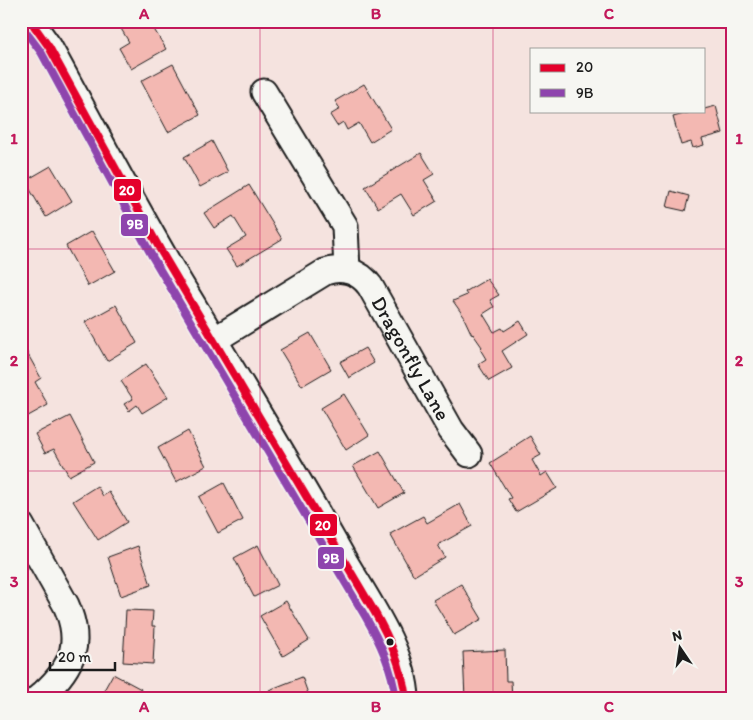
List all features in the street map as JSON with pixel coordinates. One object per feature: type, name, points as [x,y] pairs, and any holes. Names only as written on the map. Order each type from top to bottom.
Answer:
[{"type":"street","points":[[30,27],[49,47],[171,267],[313,504],[379,621],[405,679],[406,699]]},
{"type":"street","points":[[214,340],[325,272],[336,269],[347,270],[345,226],[264,92]]},
{"type":"street","name":"Dragonfly Lane","points":[[347,270],[358,274],[370,286],[451,430],[469,454]]},
{"type":"street","points":[[21,525],[66,605],[72,619],[74,636],[71,657],[61,676],[52,687],[37,699]]},
{"type":"building","points":[[118,21],[149,21],[166,49],[131,69],[119,48],[129,42]]},
{"type":"building","points":[[173,64],[200,115],[168,132],[141,81]]},
{"type":"building","points":[[364,84],[391,129],[370,142],[359,123],[347,130],[343,122],[337,126],[330,115],[340,109],[335,101]]},
{"type":"building","points":[[716,106],[723,133],[702,139],[704,145],[693,148],[691,142],[681,145],[673,117],[691,112],[706,112],[706,108]]},
{"type":"building","points":[[212,141],[228,172],[200,187],[184,157]]},
{"type":"building","points":[[421,153],[434,174],[424,180],[437,201],[414,215],[401,194],[378,208],[365,187]]},
{"type":"building","points":[[51,166],[72,201],[46,217],[25,181]]},
{"type":"building","points":[[249,185],[282,239],[237,266],[226,249],[246,237],[233,216],[214,228],[204,213]]},
{"type":"building","points":[[671,191],[689,196],[685,211],[667,207]]},
{"type":"building","points":[[92,231],[115,271],[88,286],[66,246]]},
{"type":"building","points":[[487,279],[499,295],[490,300],[494,307],[483,314],[494,332],[502,328],[504,331],[520,321],[528,334],[502,351],[512,368],[489,381],[478,364],[486,359],[480,349],[482,347],[472,335],[465,318],[453,301],[467,295],[465,292]]},
{"type":"building","points":[[116,305],[137,343],[107,361],[85,322]]},
{"type":"building","points":[[310,333],[331,369],[302,386],[280,350]]},
{"type":"building","points":[[365,348],[374,363],[349,378],[340,362]]},
{"type":"building","points":[[26,351],[41,378],[35,382],[48,405],[21,420],[21,353]]},
{"type":"building","points":[[146,364],[168,397],[142,413],[137,405],[129,411],[124,404],[133,399],[121,381]]},
{"type":"building","points":[[344,394],[369,435],[346,450],[321,408]]},
{"type":"building","points":[[70,416],[94,462],[69,476],[54,449],[45,453],[35,434]]},
{"type":"building","points":[[188,431],[206,466],[176,482],[158,448]]},
{"type":"building","points":[[530,436],[541,455],[532,460],[541,476],[547,472],[557,488],[516,512],[508,499],[511,498],[490,463]]},
{"type":"building","points":[[380,451],[404,493],[378,508],[353,466]]},
{"type":"building","points":[[224,483],[243,520],[218,533],[199,497]]},
{"type":"building","points":[[97,486],[103,496],[109,492],[127,522],[98,540],[73,501]]},
{"type":"building","points":[[460,504],[472,526],[438,545],[445,557],[414,576],[390,534],[423,516],[427,523]]},
{"type":"building","points":[[258,545],[278,585],[254,597],[234,558]]},
{"type":"building","points":[[138,546],[151,585],[121,596],[108,557]]},
{"type":"building","points":[[461,584],[482,619],[454,635],[433,600]]},
{"type":"building","points":[[286,601],[309,640],[283,656],[260,616]]},
{"type":"building","points":[[126,610],[153,611],[152,626],[155,626],[153,664],[123,662]]},
{"type":"building","points":[[505,650],[506,681],[511,681],[512,699],[465,699],[463,652]]},
{"type":"building","points":[[113,674],[141,689],[136,699],[99,699]]},
{"type":"building","points":[[302,677],[310,699],[272,699],[269,690]]},
{"type":"transit line","name":"20","points":[[33,21],[34,26],[49,47],[162,253],[380,621],[398,664],[406,699]]},
{"type":"transit line","name":"9B","points":[[23,23],[25,31],[41,52],[153,258],[370,626],[388,666],[396,699]]}]
